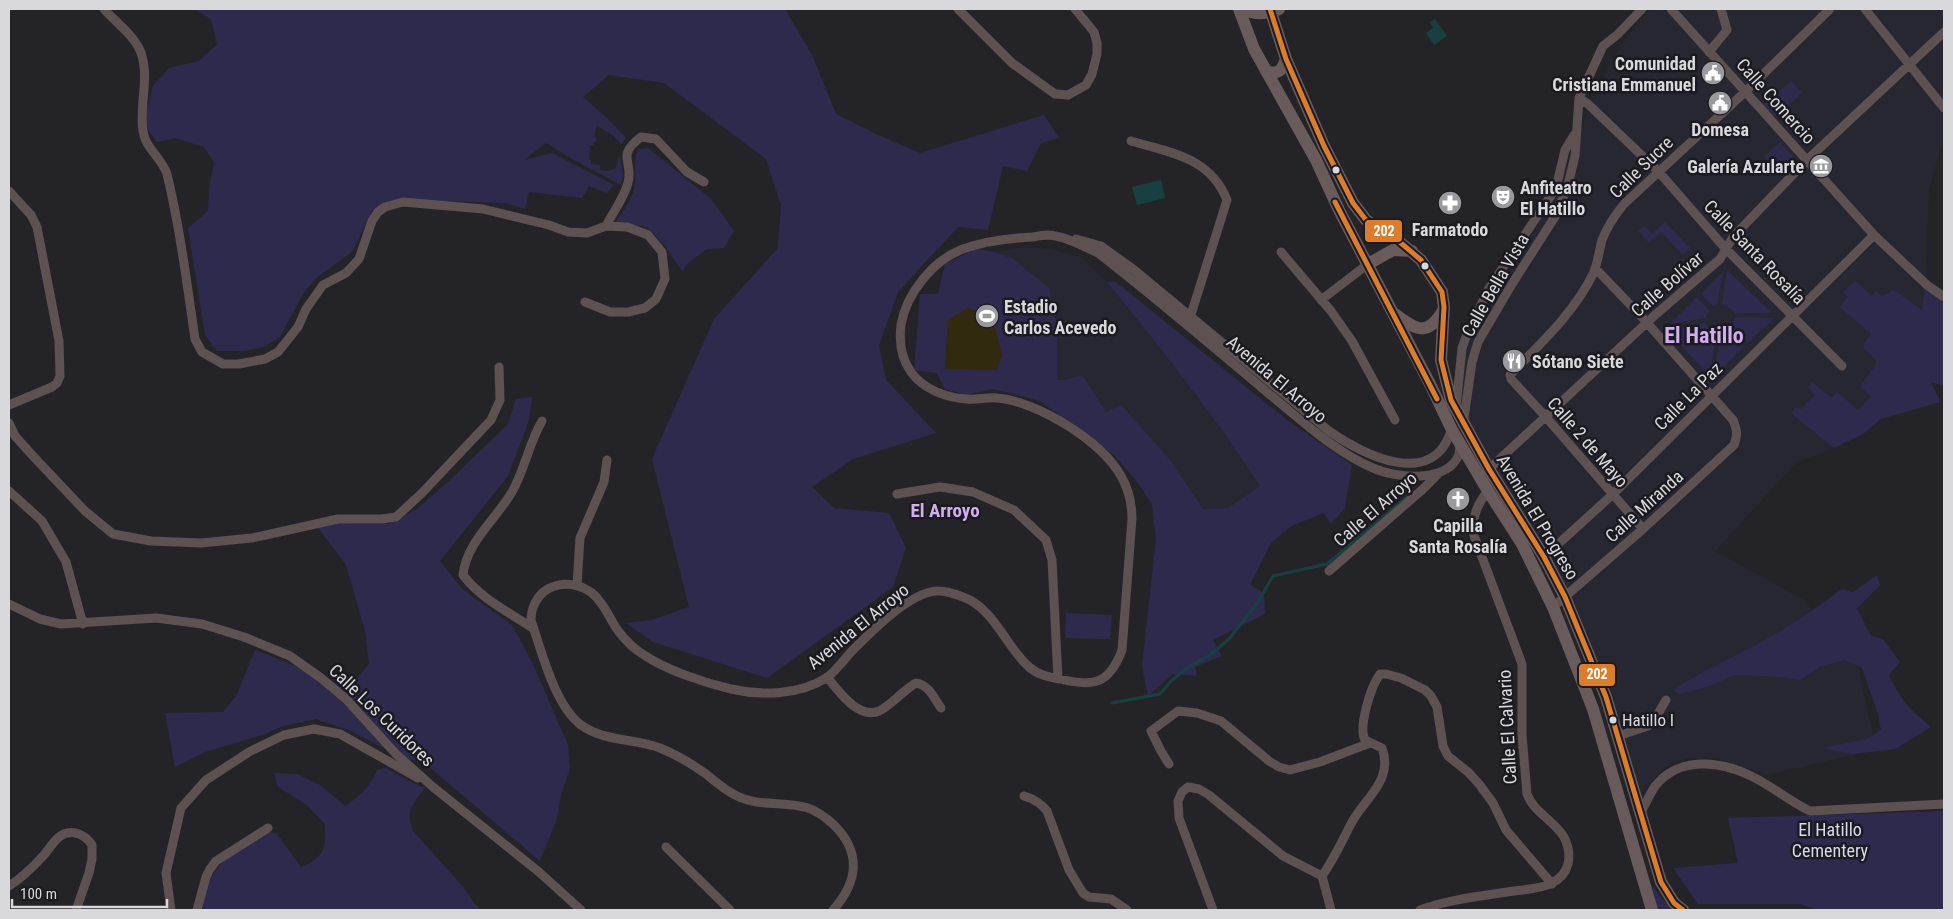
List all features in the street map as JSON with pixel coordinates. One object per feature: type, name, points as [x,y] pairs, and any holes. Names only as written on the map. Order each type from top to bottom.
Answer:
[{"type":"street","points":[[104,9],[128,33],[142,55],[145,86],[142,131],[146,141],[166,171],[196,339],[202,352],[223,364],[239,364],[265,359],[278,352],[298,327],[306,309],[323,285],[346,273],[359,259],[372,220],[378,212],[385,206],[403,202],[483,209],[549,225],[568,232],[587,233],[606,226],[627,227],[648,235],[662,252],[665,279],[656,299],[644,308],[628,312],[610,312],[586,302]]},
{"type":"street","points":[[958,9],[1012,63],[1055,94],[1068,95],[1086,85],[1092,74],[1097,54],[1094,32],[1075,9]]},
{"type":"street","name":"Avenida El Progreso","points":[[1239,9],[1254,49],[1316,160],[1339,210],[1393,313],[1457,428],[1489,469],[1544,557],[1565,597],[1606,697],[1661,882],[1674,902],[1683,910]]},
{"type":"street","points":[[1243,9],[1258,14],[1273,10],[1278,37],[1286,59],[1324,146],[1359,212],[1374,226],[1395,238],[1412,251],[1421,260],[1442,292],[1444,307],[1433,325],[1421,329],[1410,325],[1393,313]]},
{"type":"street","points":[[1278,37],[1281,21],[1286,9]]},
{"type":"street","name":"Calle Bella Vista","points":[[1457,428],[1478,342],[1556,215],[1568,185],[1575,156],[1575,132],[1579,98],[1603,46],[1617,35],[1642,9]]},
{"type":"street","name":"Calle Comercio","points":[[1671,9],[1874,235],[1927,286],[1944,297]]},
{"type":"street","points":[[1710,52],[1727,30],[1721,9]]},
{"type":"street","name":"Calle Sucre","points":[[1510,375],[1562,320],[1576,302],[1595,268],[1603,240],[1616,213],[1830,9]]},
{"type":"street","points":[[1865,9],[1944,108]]},
{"type":"street","name":"Calle Bolívar","points":[[1489,469],[1647,323],[1720,259],[1733,237],[1807,160],[1944,32]]},
{"type":"street","points":[[1266,71],[1278,73],[1283,68],[1286,59]]},
{"type":"street","name":"Calle Santa Rosalía","points":[[1579,98],[1588,104],[1658,171],[1726,248],[1842,366]]},
{"type":"street","points":[[1456,411],[1459,369],[1466,337],[1488,290],[1556,188],[1565,150],[1575,132]]},
{"type":"street","points":[[606,226],[623,195],[628,181],[627,155],[629,147],[641,137],[656,139],[688,172],[704,182]]},
{"type":"street","points":[[1132,141],[1193,160],[1212,174],[1222,186],[1227,200],[1189,321]]},
{"type":"street","points":[[9,191],[31,215],[36,227],[59,340],[60,376],[57,383],[52,387],[9,405]]},
{"type":"street","name":"Avenida El Arroyo","points":[[577,585],[600,601],[618,631],[645,656],[701,681],[743,692],[763,694],[805,687],[827,677],[856,647],[887,620],[914,599],[932,592],[950,592],[972,600],[1027,666],[1037,674],[1080,684],[1095,683],[1108,676],[1118,662],[1122,650],[1132,519],[1132,504],[1121,475],[1098,449],[1063,424],[1034,407],[997,398],[959,398],[940,394],[932,390],[911,372],[901,350],[902,318],[911,296],[928,274],[963,249],[1016,237],[1048,235],[1063,239],[1076,239],[1102,246],[1133,269],[1189,321],[1328,442],[1372,468],[1398,476],[1420,476],[1449,466],[1459,453],[1460,445]]},
{"type":"street","name":"Calle La Paz","points":[[1544,557],[1612,495],[1874,235]]},
{"type":"street","points":[[1321,300],[1368,264],[1393,250],[1412,251]]},
{"type":"street","points":[[1281,252],[1331,311],[1352,341],[1395,420]]},
{"type":"street","points":[[1595,268],[1711,395]]},
{"type":"street","name":"Avenida El Progreso","points":[[1444,307],[1440,360],[1448,392],[1456,411],[1460,445],[1522,544],[1553,607],[1593,709],[1652,910]]},
{"type":"street","name":"Avenida El Arroyo","points":[[1189,321],[1329,431],[1366,453],[1395,463],[1412,464],[1420,462],[1444,448],[1457,428]]},
{"type":"street","points":[[9,423],[15,436],[33,456],[85,511],[113,534],[151,541],[201,543],[252,538],[338,519],[382,519],[396,517],[422,493],[491,420],[500,400],[499,366]]},
{"type":"street","name":"Calle 2 de Mayo","points":[[1510,375],[1511,379],[1643,529]]},
{"type":"street","name":"Calle Miranda","points":[[1553,607],[1643,529],[1734,445],[1738,432],[1733,420],[1711,395]]},
{"type":"street","points":[[534,629],[507,610],[488,600],[463,575],[463,567],[472,548],[511,494],[533,436],[542,421]]},
{"type":"street","points":[[607,460],[604,482],[580,538],[577,585],[563,584],[544,591],[531,611],[531,620],[556,692],[571,716],[580,724],[603,736],[646,744],[674,755],[690,763],[737,796],[770,804],[797,805],[810,808],[825,816],[838,829],[853,854],[854,868],[850,886],[844,898],[833,910]]},
{"type":"street","name":"Calle El Arroyo","points":[[1329,571],[1423,489],[1441,470]]},
{"type":"street","points":[[897,494],[940,487],[973,492],[1014,510],[1046,540],[1052,560],[1058,679]]},
{"type":"street","points":[[9,491],[42,521],[66,562],[83,624]]},
{"type":"street","name":"Calle El Calvario","points":[[1322,876],[1335,858],[1352,823],[1375,793],[1382,778],[1385,756],[1382,748],[1365,740],[1362,733],[1374,682],[1380,674],[1401,678],[1425,690],[1437,707],[1443,746],[1448,756],[1468,772],[1479,784],[1493,803],[1506,830],[1552,884],[1564,874],[1569,865],[1570,857],[1564,837],[1535,809],[1527,794],[1522,735],[1522,664],[1473,533],[1475,512],[1488,491]]},
{"type":"street","name":"Calle Los Curidores","points":[[9,604],[40,619],[61,624],[156,618],[202,624],[244,637],[290,656],[346,699],[396,754],[433,787],[539,872],[581,910]]},
{"type":"street","points":[[827,677],[852,705],[864,712],[877,712],[916,683],[922,684],[929,690],[941,708]]},
{"type":"street","points":[[1618,736],[1648,726],[1655,719],[1666,700]]},
{"type":"street","points":[[1169,764],[1151,731],[1178,711],[1197,713],[1221,721],[1269,761],[1279,767],[1290,770],[1320,762],[1370,743]]},
{"type":"street","points":[[171,910],[166,873],[181,808],[206,780],[249,752],[284,735],[314,729],[340,734],[433,787]]},
{"type":"street","points":[[1641,812],[1656,785],[1670,773],[1685,766],[1697,764],[1730,767],[1752,776],[1793,803],[1810,811],[1944,804]]},
{"type":"street","points":[[1214,910],[1179,818],[1178,801],[1182,792],[1188,787],[1200,789],[1283,856],[1322,876],[1331,910]]},
{"type":"street","points":[[1024,796],[1034,799],[1047,811],[1069,870],[1082,893],[1089,897],[1111,899],[1127,910]]},
{"type":"street","points":[[197,910],[210,869],[216,861],[268,828]]},
{"type":"street","points":[[9,886],[16,882],[43,856],[60,836],[73,832],[83,834],[92,845],[92,859],[76,910]]},
{"type":"street","points":[[666,847],[730,910]]},
{"type":"street","points":[[1420,910],[1480,896],[1552,884]]},
{"type":"shaded area","points":[[1651,9],[1944,9],[1944,141],[1929,190],[1926,258],[1928,299],[1897,383],[1828,451],[1798,461],[1715,551],[1804,600],[1859,671],[1876,749],[1768,775],[1717,758],[1684,759],[1669,764],[1636,801],[1613,742],[1575,618],[1458,414],[1465,348],[1477,324],[1557,194],[1595,93],[1614,57],[1639,20]]},
{"type":"shaded area","points":[[1026,247],[1051,249],[1081,257],[1107,282],[1191,387],[1231,441],[1260,486],[1228,508],[1203,509],[1170,460],[1106,412],[1082,375],[1057,381],[1057,325],[1049,289],[994,252]]},
{"type":"green space","points":[[194,9],[785,9],[812,55],[836,114],[920,153],[1044,115],[1059,138],[1041,143],[1027,171],[1003,166],[988,230],[958,227],[898,292],[879,345],[886,380],[936,433],[853,459],[812,487],[834,508],[889,513],[906,548],[893,587],[767,678],[653,642],[626,623],[652,620],[689,607],[652,459],[714,319],[778,248],[781,205],[766,159],[664,83],[609,75],[583,97],[626,138],[621,144],[614,136],[597,126],[594,135],[597,139],[593,145],[590,145],[589,160],[591,160],[591,164],[600,165],[600,170],[608,171],[615,169],[620,155],[623,176],[621,185],[546,143],[524,160],[552,153],[614,185],[607,193],[589,186],[582,198],[529,192],[525,209],[506,203],[398,200],[372,211],[352,252],[316,278],[303,294],[280,337],[264,347],[244,351],[217,351],[205,335],[188,228],[208,211],[209,188],[214,162],[204,147],[175,138],[157,142],[148,130],[146,114],[153,86],[169,68],[199,61],[217,44],[211,19]]},
{"type":"green space","points":[[1791,81],[1802,93],[1773,118],[1762,106]]},
{"type":"green space","points":[[1780,142],[1798,163],[1782,177],[1764,157]]},
{"type":"green space","points":[[648,148],[711,199],[734,231],[724,248],[707,249],[688,263],[682,271],[666,247],[647,227],[615,222],[634,190],[635,161],[638,149]]},
{"type":"green space","points":[[1665,222],[1690,248],[1683,255],[1661,232],[1649,243],[1638,231],[1644,226],[1652,234]]},
{"type":"green space","points":[[976,249],[994,252],[1013,259],[1049,288],[1057,325],[1057,380],[1082,375],[1106,412],[1121,405],[1170,460],[1203,509],[1228,508],[1260,486],[1205,407],[1107,282],[1116,282],[1287,420],[1352,465],[1345,508],[1331,524],[1324,513],[1291,526],[1271,543],[1250,585],[1264,593],[1265,614],[1213,640],[1222,656],[1195,667],[1197,676],[1173,674],[1148,696],[1142,666],[1156,539],[1152,505],[1139,484],[1115,456],[1040,401],[994,389],[966,395],[945,389],[937,373],[914,370],[920,294],[938,294],[945,264]]},
{"type":"green space","points":[[1727,270],[1772,313],[1734,313],[1722,304]]},
{"type":"green space","points":[[1723,272],[1717,305],[1713,306],[1701,294]]},
{"type":"green space","points":[[1855,281],[1872,296],[1876,291],[1882,296],[1894,290],[1922,310],[1925,286],[1944,299],[1944,386],[1931,382],[1940,402],[1881,419],[1863,434],[1834,448],[1791,413],[1796,407],[1801,409],[1815,395],[1808,387],[1812,382],[1832,398],[1837,392],[1858,410],[1871,397],[1860,386],[1877,361],[1864,349],[1864,344],[1871,334],[1840,307],[1847,297],[1843,292]]},
{"type":"green space","points":[[1697,297],[1709,310],[1705,318],[1670,324]]},
{"type":"green space","points":[[1735,317],[1774,318],[1748,343],[1733,327]]},
{"type":"green space","points":[[1706,323],[1708,328],[1716,333],[1710,375],[1667,331]]},
{"type":"green space","points":[[1730,331],[1744,347],[1714,376],[1721,334]]},
{"type":"green space","points":[[532,397],[529,420],[508,476],[440,561],[462,589],[512,625],[532,662],[568,745],[570,768],[561,794],[557,818],[540,861],[427,765],[393,753],[351,731],[316,719],[283,726],[265,734],[205,752],[175,767],[165,713],[223,712],[236,696],[255,650],[301,668],[325,684],[354,682],[369,664],[365,631],[346,565],[313,521],[389,524],[417,509],[508,424],[516,399]]},
{"type":"green space","points":[[1877,575],[1880,585],[1857,608],[1871,636],[1883,639],[1900,662],[1889,675],[1897,691],[1912,710],[1931,727],[1895,749],[1852,754],[1823,748],[1866,739],[1881,730],[1878,714],[1862,668],[1844,660],[1820,667],[1800,680],[1784,677],[1734,675],[1710,686],[1679,694],[1674,690],[1701,673],[1785,628],[1842,589],[1853,592]]},
{"type":"green space","points":[[1066,613],[1112,615],[1110,639],[1065,638]]},
{"type":"green space","points":[[386,768],[421,787],[426,787],[410,812],[413,831],[482,910],[203,910],[205,895],[215,872],[232,854],[264,830],[277,834],[301,867],[315,859],[322,851],[325,839],[325,824],[307,805],[278,787],[274,773],[297,774],[320,785],[345,806],[364,791],[377,770]]},
{"type":"green space","name":"El Hatillo Cementery","points":[[1944,811],[1944,910],[1818,910],[1800,904],[1698,904],[1673,868],[1738,863],[1728,818]]},
{"type":"green space","points":[[1651,884],[1664,901],[1675,910],[1657,910]]},
{"type":"sand","points":[[968,308],[983,313],[994,323],[1002,355],[997,370],[945,369],[948,320]]},
{"type":"water","points":[[1435,19],[1447,36],[1434,45],[1426,33],[1433,28],[1430,22]]},
{"type":"water","points":[[1161,180],[1165,198],[1137,205],[1132,187]]},
{"type":"waterway","points":[[1112,703],[1160,694],[1171,681],[1187,668],[1210,655],[1229,639],[1258,602],[1273,576],[1327,564],[1407,497]]},
{"type":"transit line","name":"202","points":[[1270,9],[1286,59],[1324,146],[1353,203],[1366,220],[1395,238],[1421,260],[1442,292],[1444,307],[1441,360],[1451,400],[1489,469],[1544,557],[1565,597],[1606,697],[1661,882],[1674,903],[1683,910]]},
{"type":"transit line","name":"202","points":[[1335,202],[1437,399]]},
{"type":"place","name":"Comunidad Cristiana Emmanuel","points":[[1713,73]]},
{"type":"place","name":"Domesa","points":[[1720,103]]},
{"type":"place","name":"Galería Azularte","points":[[1821,166]]},
{"type":"place","name":"Anfiteatro El Hatillo","points":[[1503,197]]},
{"type":"place","name":"Farmatodo","points":[[1450,203]]},
{"type":"place","name":"Estadio Carlos Acevedo","points":[[987,316]]},
{"type":"place","name":"Sótano Siete","points":[[1514,361]]},
{"type":"place","name":"Capilla Santa Rosalía","points":[[1458,499]]},
{"type":"place","name":"Hatillo I","points":[[1613,720]]},
{"type":"district","name":"El Hatillo","points":[[1704,335]]},
{"type":"district","name":"El Arroyo","points":[[945,510]]}]
